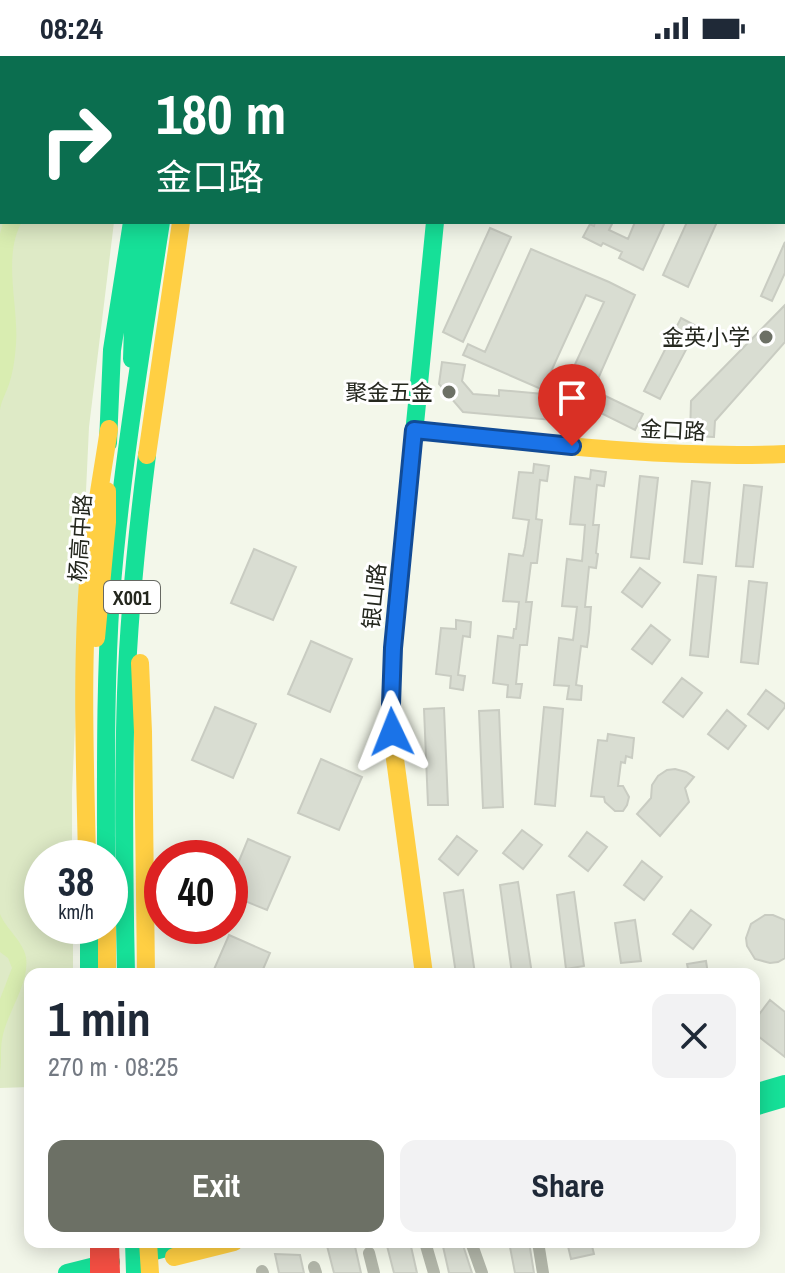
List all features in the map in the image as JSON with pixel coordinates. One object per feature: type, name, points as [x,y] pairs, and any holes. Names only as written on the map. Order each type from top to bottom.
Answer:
[{"type":"main road","name":"杨高中路","points":[[96,840],[94,706],[97,617],[107,522],[112,350],[132,224]]},
{"type":"main road","name":"X001","points":[[141,584],[131,509],[129,410],[133,327],[148,224]]},
{"type":"main road","name":"杨高中路","points":[[106,840],[108,650],[113,588],[122,496],[161,224]]},
{"type":"main road","name":"X001","points":[[126,968],[125,724],[131,604],[153,415],[181,224]]},
{"type":"main road","name":"X001","points":[[136,968],[133,687],[141,584],[189,224]]},
{"type":"main road","name":"银山路","points":[[423,968],[395,759],[391,704],[435,224]]},
{"type":"main road","points":[[87,840],[88,588],[109,429]]},
{"type":"main road","name":"金口路","points":[[414,430],[683,456],[785,454]]},
{"type":"main road","points":[[138,627],[143,732],[146,968]]},
{"type":"main road","points":[[89,944],[89,968]]},
{"type":"main road","points":[[97,944],[98,968]]},
{"type":"main road","points":[[107,944],[107,968]]},
{"type":"main road","points":[[760,1091],[785,1084]]},
{"type":"main road","points":[[760,1105],[785,1098]]},
{"type":"main road","points":[[144,1258],[172,1248]]},
{"type":"main road","points":[[67,1273],[106,1258],[144,1258],[200,1248]]},
{"type":"street","points":[[427,1248],[434,1273]]},
{"type":"street","points":[[473,1248],[482,1273]]},
{"type":"street","points":[[539,1248],[543,1273]]},
{"type":"street","points":[[369,1253],[374,1273]]},
{"type":"shaded area","points":[[0,224],[114,224],[89,427],[72,840],[24,840],[24,944],[73,944],[73,968],[24,968],[24,1087],[0,1088]]},
{"type":"shaded area","points":[[2,224],[21,224],[16,235],[12,266],[15,355],[0,410]]},
{"type":"shaded area","points":[[0,914],[24,951],[26,967],[4,1030],[0,1071],[0,999],[12,968],[8,958],[0,952]]},
{"type":"building","points":[[590,224],[612,224],[609,230],[628,239],[634,224],[664,224],[643,270],[619,258],[622,252],[583,237]]},
{"type":"building","points":[[686,224],[716,224],[688,287],[663,275]]},
{"type":"building","points":[[490,228],[511,237],[463,342],[443,332]]},
{"type":"building","points":[[785,242],[785,273],[772,301],[761,296]]},
{"type":"building","points":[[531,249],[635,295],[593,390],[643,414],[635,430],[585,405],[463,355],[468,344],[485,352]],"holes":[[[586,295],[604,302],[565,386],[548,378]]]},
{"type":"building","points":[[785,305],[785,342],[715,421],[714,437],[690,436],[691,401]]},
{"type":"building","points":[[681,318],[698,327],[660,399],[644,391]]},
{"type":"building","points":[[442,362],[465,365],[462,381],[473,394],[499,396],[499,390],[555,395],[553,420],[463,412],[439,384]]},
{"type":"building","points":[[534,464],[549,466],[547,481],[540,480],[536,519],[542,520],[537,563],[531,563],[526,602],[532,602],[527,645],[520,645],[516,684],[522,684],[520,698],[507,697],[508,685],[493,683],[498,636],[513,638],[516,629],[519,602],[503,601],[509,554],[523,556],[529,520],[513,518],[519,472],[533,473]]},
{"type":"building","points":[[591,470],[606,472],[604,486],[597,485],[593,525],[599,525],[598,554],[596,568],[589,567],[585,607],[591,607],[589,632],[587,647],[581,646],[576,685],[582,686],[581,700],[567,699],[569,686],[554,685],[559,638],[573,640],[577,607],[562,606],[567,559],[582,561],[585,525],[570,524],[575,477],[590,479]]},
{"type":"building","points":[[640,476],[658,478],[649,559],[631,557]]},
{"type":"building","points":[[692,481],[710,483],[702,564],[684,562]]},
{"type":"building","points":[[744,485],[762,487],[753,567],[736,566]]},
{"type":"building","points":[[254,549],[296,567],[273,620],[231,603]]},
{"type":"building","points":[[640,568],[660,583],[642,607],[622,592]]},
{"type":"building","points":[[698,575],[716,577],[708,657],[690,655]]},
{"type":"building","points":[[749,581],[767,583],[758,664],[741,662]]},
{"type":"building","points":[[456,620],[471,622],[470,637],[463,636],[458,675],[465,676],[463,690],[450,688],[451,676],[436,674],[441,628],[456,629]]},
{"type":"building","points":[[651,625],[670,640],[652,664],[632,649]]},
{"type":"building","points":[[311,641],[352,659],[330,712],[288,694]]},
{"type":"building","points":[[682,678],[702,693],[683,717],[663,702]]},
{"type":"building","points":[[766,690],[785,704],[768,729],[748,714]]},
{"type":"building","points":[[215,707],[256,724],[233,778],[192,760]]},
{"type":"building","points":[[544,707],[563,709],[555,806],[535,804]]},
{"type":"building","points":[[444,708],[448,805],[428,805],[424,709]]},
{"type":"building","points":[[499,710],[503,807],[483,808],[479,711]]},
{"type":"building","points":[[727,710],[746,726],[728,749],[708,734]]},
{"type":"building","points":[[608,734],[634,738],[632,758],[626,756],[625,763],[621,762],[618,786],[623,786],[629,797],[623,811],[615,811],[604,797],[591,796],[598,740],[607,741]]},
{"type":"building","points":[[321,759],[362,777],[339,830],[298,813]]},
{"type":"building","points":[[675,769],[694,777],[685,788],[689,802],[660,836],[637,814],[651,798],[652,785],[658,776]]},
{"type":"building","points":[[522,830],[542,845],[523,869],[503,853]]},
{"type":"building","points":[[587,832],[607,847],[588,871],[569,856]]},
{"type":"building","points":[[457,836],[477,851],[458,875],[439,859]]},
{"type":"building","points":[[248,840],[290,857],[267,910],[248,902]]},
{"type":"building","points":[[642,861],[662,877],[644,900],[624,885]]},
{"type":"building","points":[[518,882],[531,968],[511,968],[500,885]]},
{"type":"building","points":[[463,890],[474,968],[455,968],[444,893]]},
{"type":"building","points":[[574,892],[584,966],[566,968],[557,895]]},
{"type":"building","points":[[691,910],[711,925],[693,949],[673,934]]},
{"type":"building","points":[[765,915],[785,920],[785,958],[778,962],[755,959],[747,946],[746,938],[751,924]]},
{"type":"building","points":[[635,920],[641,961],[621,963],[615,923]]},
{"type":"building","points":[[248,943],[270,953],[264,968],[215,968],[225,944]]},
{"type":"building","points":[[706,961],[707,968],[688,968],[687,964]]},
{"type":"building","points":[[770,1000],[785,1012],[785,1057],[760,1038],[760,1013]]},
{"type":"building","points":[[328,1248],[355,1248],[361,1273],[334,1273]]},
{"type":"building","points":[[388,1248],[411,1248],[417,1273],[394,1273]]},
{"type":"building","points":[[443,1248],[464,1248],[472,1273],[449,1273]]},
{"type":"building","points":[[510,1248],[530,1248],[534,1273],[515,1273]]},
{"type":"building","points":[[568,1248],[592,1248],[594,1254],[571,1259]]},
{"type":"building","points":[[275,1254],[300,1255],[304,1273],[279,1273]]},
{"type":"traffic: fast","points":[[108,443],[112,350],[132,224]]},
{"type":"traffic: fast","points":[[132,359],[133,327],[148,224]]},
{"type":"traffic: fast","points":[[106,840],[107,694],[115,549],[161,224]]},
{"type":"traffic: fast","points":[[411,464],[435,224]]},
{"type":"traffic: fast","points":[[126,968],[126,693],[134,574],[147,455]]},
{"type":"traffic: fast","points":[[89,944],[89,968]]},
{"type":"traffic: fast","points":[[760,1091],[785,1084]]},
{"type":"traffic: fast","points":[[760,1105],[785,1098]]},
{"type":"traffic: fast","points":[[134,1248],[135,1273]]},
{"type":"traffic: fast","points":[[136,1256],[166,1248]]},
{"type":"traffic: fast","points":[[67,1273],[111,1262]]},
{"type":"traffic: slow","points":[[147,455],[181,224]]},
{"type":"traffic: slow","points":[[87,840],[85,641],[89,569],[109,429]]},
{"type":"traffic: slow","points":[[414,430],[645,452],[785,454]]},
{"type":"traffic: slow","points":[[411,464],[393,648],[391,704],[395,759],[423,968]]},
{"type":"traffic: slow","points":[[96,638],[107,491]]},
{"type":"traffic: slow","points":[[140,663],[146,968]]},
{"type":"traffic: slow","points":[[107,944],[107,968]]},
{"type":"traffic: slow","points":[[148,1248],[150,1273]]},
{"type":"traffic: slow","points":[[174,1257],[210,1248]]},
{"type":"traffic: jam","points":[[99,1248],[99,1273]]},
{"type":"traffic: jam","points":[[110,1248],[111,1273]]},
{"type":"place","name":"金英小学","points":[[766,337]]},
{"type":"place","name":"聚金五金","points":[[449,392]]},
{"type":"route","points":[[392,732],[393,648],[414,430],[572,446]]}]
